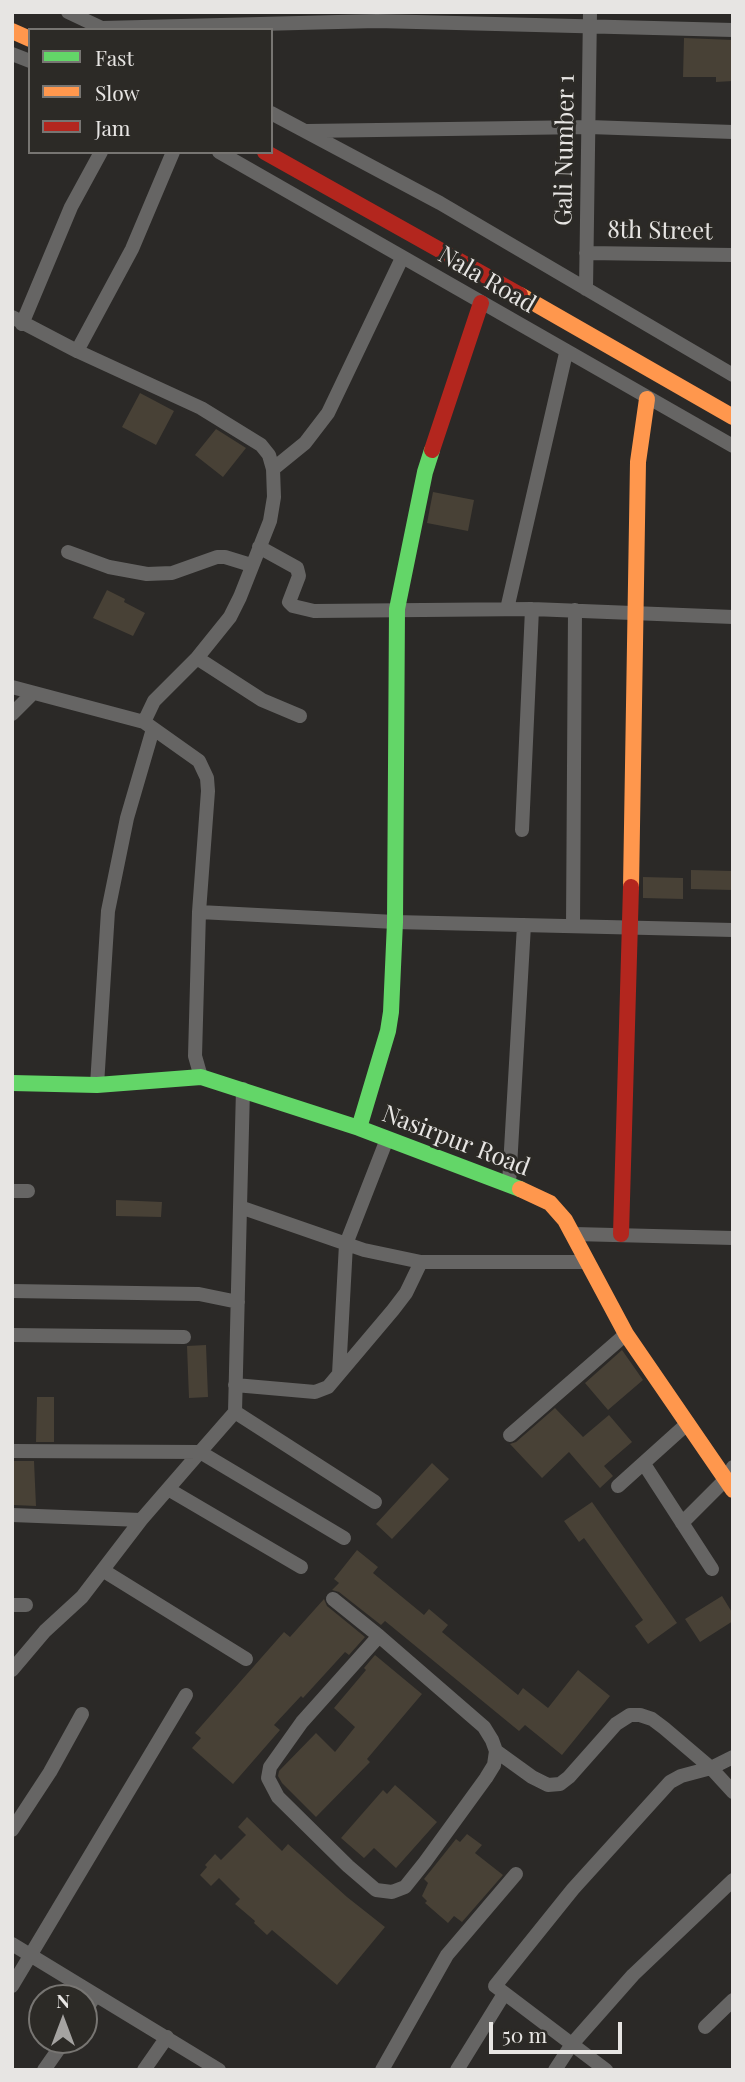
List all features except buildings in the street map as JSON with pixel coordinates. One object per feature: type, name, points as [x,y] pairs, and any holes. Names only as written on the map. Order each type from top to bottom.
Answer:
[{"type":"street","points":[[68,12],[103,28]]},
{"type":"street","points":[[121,28],[214,22],[590,20],[733,30]]},
{"type":"street","name":"Gali Number 1","points":[[586,289],[590,20]]},
{"type":"street","points":[[12,31],[28,38]]},
{"type":"street","points":[[273,114],[440,203],[733,375]]},
{"type":"street","points":[[305,132],[589,127],[733,132]]},
{"type":"street","points":[[97,1085],[108,911],[154,701],[197,658],[230,617],[270,521],[274,497],[273,469],[269,455],[261,445],[201,408],[17,320],[71,207],[100,154]]},
{"type":"street","points":[[77,351],[132,249],[172,154]]},
{"type":"street","name":"Nala Road","points":[[223,154],[566,353],[733,446]]},
{"type":"street","points":[[269,154],[424,239],[733,417]]},
{"type":"street","name":"8th Street","points":[[586,253],[733,255]]},
{"type":"street","points":[[273,469],[305,443],[328,413],[402,258]]},
{"type":"street","points":[[359,1128],[388,1031],[391,1012],[396,922],[397,609],[425,472],[481,303]]},
{"type":"street","points":[[508,609],[566,353]]},
{"type":"street","points":[[621,1234],[630,927],[638,462],[647,399]]},
{"type":"street","points":[[259,547],[297,568],[299,576],[289,602],[293,607],[314,611],[532,609],[733,617]]},
{"type":"street","points":[[68,552],[109,566],[147,574],[172,573],[217,557],[251,565]]},
{"type":"street","points":[[523,830],[532,609]]},
{"type":"street","points":[[573,926],[575,610]]},
{"type":"street","points":[[197,658],[262,700],[300,716]]},
{"type":"street","points":[[12,687],[149,725],[199,761],[207,778],[208,791],[199,912],[195,1056],[201,1077]]},
{"type":"street","points":[[12,714],[33,693]]},
{"type":"street","points":[[199,912],[396,922],[733,930]]},
{"type":"street","points":[[509,1184],[524,925]]},
{"type":"street","name":"Nasirpur Road","points":[[12,1083],[97,1085],[201,1077],[359,1128],[509,1184],[550,1203],[574,1234],[626,1334],[730,1479]]},
{"type":"street","points":[[12,1670],[45,1631],[82,1597],[141,1520],[234,1412],[243,1089]]},
{"type":"street","points":[[340,1374],[346,1244],[387,1139]]},
{"type":"street","points":[[12,1191],[29,1191]]},
{"type":"street","points":[[240,1207],[346,1244],[421,1262],[588,1262]]},
{"type":"street","points":[[574,1234],[733,1238]]},
{"type":"street","points":[[235,1385],[315,1392],[328,1387],[393,1311],[406,1293],[421,1262]]},
{"type":"street","points":[[12,1291],[199,1294],[238,1302]]},
{"type":"street","points":[[510,1435],[626,1334]]},
{"type":"street","points":[[12,1335],[184,1337]]},
{"type":"street","points":[[234,1412],[375,1502]]},
{"type":"street","points":[[618,1486],[688,1423]]},
{"type":"street","points":[[12,1451],[200,1452],[344,1538]]},
{"type":"street","points":[[643,1464],[712,1569]]},
{"type":"street","points":[[682,1523],[730,1479]]},
{"type":"street","points":[[168,1489],[301,1567]]},
{"type":"street","points":[[12,1515],[141,1520]]},
{"type":"street","points":[[104,1571],[246,1658]]},
{"type":"street","points":[[333,1599],[379,1636],[484,1727],[496,1751],[494,1765],[441,1841],[405,1887],[392,1892],[376,1890],[348,1867],[278,1797],[268,1778],[270,1767],[302,1722],[379,1636]]},
{"type":"street","points":[[12,1986],[186,1695]]},
{"type":"street","points":[[12,1830],[50,1772],[82,1714]]},
{"type":"street","points":[[496,1751],[531,1777],[548,1785],[560,1784],[615,1724],[629,1715],[640,1715],[652,1719],[664,1728],[711,1768],[733,1792]]},
{"type":"street","points":[[606,2070],[495,1986],[617,1838],[670,1782],[681,1776],[711,1768],[733,1757]]},
{"type":"street","points":[[382,2070],[447,1955],[516,1874]]},
{"type":"street","points":[[555,2070],[572,2044],[633,1975],[733,1880]]},
{"type":"street","points":[[12,1944],[80,1984]]},
{"type":"street","points":[[457,2070],[504,1994]]},
{"type":"street","points":[[98,1995],[219,2070]]},
{"type":"street","points":[[705,2026],[733,2000]]},
{"type":"street","points":[[144,2070],[167,2037]]},
{"type":"street","points":[[44,2070],[55,2054]]},
{"type":"traffic: fast","points":[[359,1128],[388,1031],[391,1012],[395,922],[397,609],[425,472],[432,450]]},
{"type":"traffic: fast","points":[[12,1083],[97,1085],[201,1077],[359,1128],[520,1189]]},
{"type":"traffic: slow","points":[[12,31],[28,38]]},
{"type":"traffic: slow","points":[[520,295],[733,417]]},
{"type":"traffic: slow","points":[[631,887],[638,462],[647,399]]},
{"type":"traffic: slow","points":[[520,1189],[550,1203],[565,1220],[626,1334],[733,1490]]},
{"type":"traffic: jam","points":[[269,154],[520,295]]},
{"type":"traffic: jam","points":[[432,450],[481,303]]},
{"type":"traffic: jam","points":[[621,1234],[631,887]]}]
